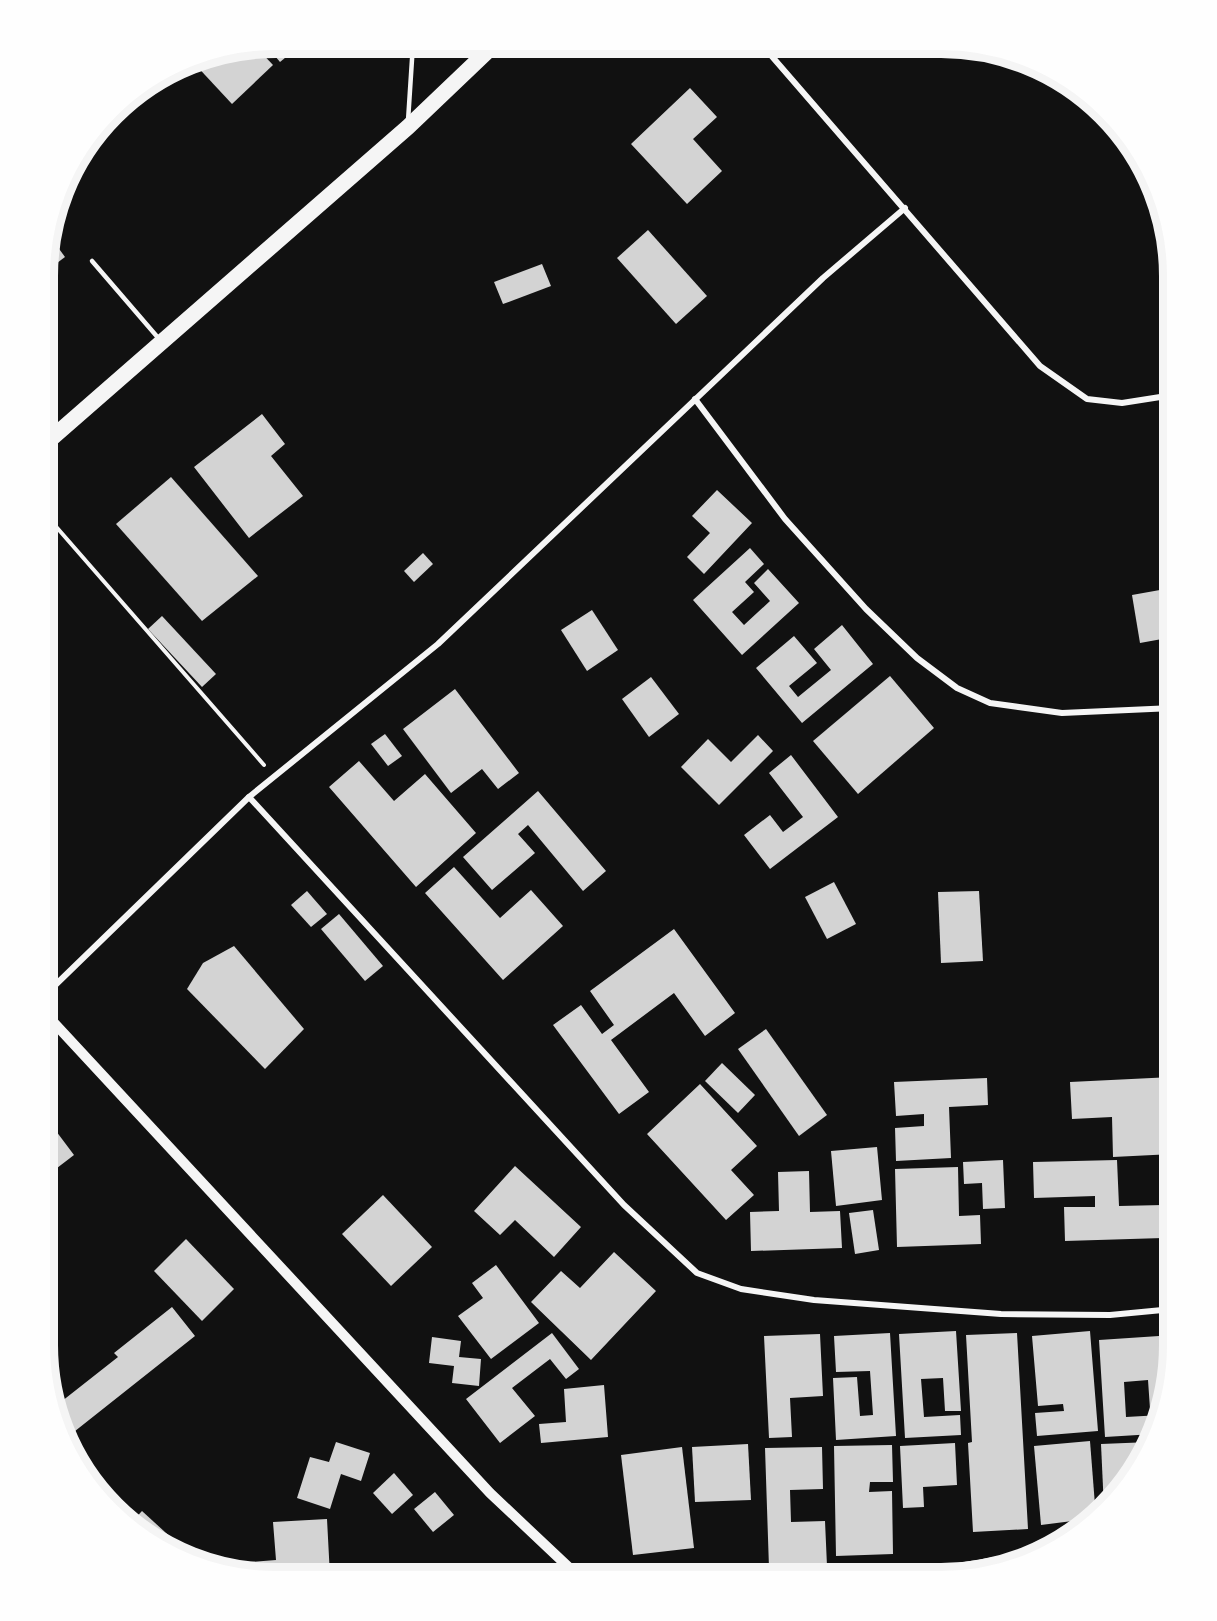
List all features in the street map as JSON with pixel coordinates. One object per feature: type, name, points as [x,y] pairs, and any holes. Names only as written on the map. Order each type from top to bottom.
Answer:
[{"type":"highway","points":[[54,436],[408,127],[485,54]]},
{"type":"street","points":[[770,54],[1040,366],[1086,399],[1122,403],[1163,397]]},
{"type":"street","points":[[54,986],[249,797],[438,644],[823,278],[905,208]]},
{"type":"street","points":[[695,399],[785,519],[866,609],[917,658],[957,688],[990,703],[1062,713],[1163,708]]},
{"type":"street","points":[[249,797],[624,1205],[697,1273],[741,1288],[825,1301],[1000,1314],[1110,1315],[1163,1310]]},
{"type":"street","points":[[54,1023],[490,1493],[568,1567]]},
{"type":"lane","points":[[408,127],[412,54]]},
{"type":"lane","points":[[92,261],[162,342]]},
{"type":"path","points":[[54,524],[274,776]]},
{"type":"building","points":[[263,54],[273,65],[232,104],[199,68],[233,58]]},
{"type":"building","points":[[273,54],[290,54],[280,62]]},
{"type":"building","points":[[690,88],[717,117],[693,139],[722,171],[687,204],[631,144]]},
{"type":"building","points":[[648,230],[707,296],[676,324],[617,258]]},
{"type":"building","points":[[56,245],[65,257],[54,265]]},
{"type":"building","points":[[542,264],[551,286],[503,304],[494,282]]},
{"type":"building","points":[[262,414],[285,444],[271,456],[303,496],[249,538],[194,467]]},
{"type":"building","points":[[171,477],[258,576],[202,621],[116,524]]},
{"type":"building","points":[[717,490],[752,523],[704,574],[687,557],[710,533],[692,516]]},
{"type":"building","points":[[750,548],[764,564],[745,582],[754,592],[732,612],[744,625],[770,601],[754,583],[768,569],[799,603],[742,655],[693,600]]},
{"type":"building","points":[[423,553],[433,564],[414,582],[404,571]]},
{"type":"building","points":[[1163,589],[1163,639],[1140,643],[1132,595]]},
{"type":"building","points":[[592,610],[618,650],[587,671],[561,630]]},
{"type":"building","points":[[162,616],[216,674],[202,687],[148,629]]},
{"type":"building","points":[[842,625],[873,664],[802,723],[756,668],[794,636],[817,663],[789,686],[798,697],[831,670],[814,649]]},
{"type":"building","points":[[890,676],[934,728],[858,794],[813,741]]},
{"type":"building","points":[[651,677],[679,714],[649,737],[622,699]]},
{"type":"building","points":[[455,689],[519,773],[498,789],[482,769],[451,793],[403,729]]},
{"type":"building","points":[[385,734],[402,756],[388,766],[371,744]]},
{"type":"building","points":[[758,735],[773,751],[719,805],[681,767],[708,739],[731,762]]},
{"type":"building","points":[[791,755],[838,817],[770,869],[744,835],[770,815],[783,832],[803,817],[769,773]]},
{"type":"building","points":[[359,761],[394,801],[425,774],[476,833],[416,887],[329,787]]},
{"type":"building","points":[[538,791],[606,871],[583,891],[528,825],[518,834],[535,853],[492,890],[463,857]]},
{"type":"building","points":[[454,867],[500,918],[531,890],[563,926],[503,980],[425,893]]},
{"type":"building","points":[[834,882],[856,924],[827,939],[805,897]]},
{"type":"building","points":[[307,891],[327,914],[311,927],[291,905]]},
{"type":"building","points":[[979,891],[983,961],[941,963],[938,892]]},
{"type":"building","points":[[339,914],[383,966],[365,981],[321,929]]},
{"type":"building","points":[[674,929],[735,1013],[705,1036],[674,993],[611,1040],[649,1092],[619,1114],[553,1025],[581,1005],[602,1034],[614,1025],[590,991]]},
{"type":"building","points":[[234,946],[304,1029],[265,1069],[187,989],[203,963]]},
{"type":"building","points":[[766,1029],[827,1115],[799,1136],[738,1049]]},
{"type":"building","points":[[722,1063],[755,1095],[738,1113],[705,1081]]},
{"type":"building","points":[[1163,1077],[1163,1154],[1113,1157],[1112,1117],[1072,1119],[1070,1082]]},
{"type":"building","points":[[987,1078],[988,1105],[949,1107],[951,1158],[896,1161],[895,1128],[924,1126],[924,1114],[896,1116],[894,1082]]},
{"type":"building","points":[[700,1084],[757,1146],[731,1170],[754,1195],[726,1220],[647,1134]]},
{"type":"building","points":[[54,1128],[74,1155],[54,1170]]},
{"type":"building","points":[[877,1147],[882,1200],[836,1206],[831,1151]]},
{"type":"building","points":[[1003,1160],[1005,1208],[983,1209],[982,1183],[964,1184],[963,1162]]},
{"type":"building","points":[[1117,1160],[1119,1206],[1163,1205],[1163,1238],[1065,1241],[1064,1207],[1095,1207],[1095,1196],[1034,1198],[1033,1162]]},
{"type":"building","points":[[515,1166],[581,1227],[554,1257],[515,1220],[500,1235],[474,1211]]},
{"type":"building","points":[[958,1167],[959,1216],[980,1215],[981,1244],[897,1247],[895,1169]]},
{"type":"building","points":[[809,1171],[810,1212],[840,1211],[842,1248],[751,1251],[750,1212],[779,1211],[778,1172]]},
{"type":"building","points":[[383,1195],[432,1247],[391,1286],[342,1234]]},
{"type":"building","points":[[873,1210],[879,1250],[855,1254],[849,1213]]},
{"type":"building","points":[[186,1239],[234,1289],[202,1321],[154,1271]]},
{"type":"building","points":[[614,1252],[656,1291],[591,1360],[531,1302],[561,1271],[580,1288]]},
{"type":"building","points":[[496,1265],[539,1323],[491,1359],[458,1316],[483,1298],[472,1283]]},
{"type":"building","points":[[172,1307],[195,1336],[72,1433],[62,1401],[118,1357],[114,1353]]},
{"type":"building","points":[[956,1331],[961,1411],[945,1411],[943,1378],[921,1379],[924,1417],[960,1415],[961,1435],[905,1438],[899,1334]]},
{"type":"building","points":[[1090,1331],[1098,1431],[1037,1436],[1035,1413],[1064,1411],[1063,1404],[1038,1406],[1032,1336]]},
{"type":"building","points":[[552,1333],[579,1369],[566,1379],[550,1359],[512,1388],[535,1416],[500,1443],[466,1399]]},
{"type":"building","points":[[890,1333],[896,1436],[836,1440],[833,1378],[857,1377],[860,1416],[873,1415],[870,1371],[836,1372],[834,1336]]},
{"type":"building","points":[[1017,1333],[1028,1529],[973,1532],[968,1443],[972,1442],[966,1335]]},
{"type":"building","points":[[820,1334],[823,1396],[790,1398],[792,1437],[769,1438],[764,1336]]},
{"type":"building","points":[[1159,1336],[1161,1374],[1153,1409],[1150,1409],[1148,1380],[1124,1382],[1126,1417],[1151,1416],[1144,1435],[1105,1437],[1099,1340]]},
{"type":"building","points":[[432,1337],[461,1341],[459,1357],[481,1359],[479,1386],[452,1383],[454,1366],[429,1363]]},
{"type":"building","points":[[604,1385],[608,1437],[541,1443],[539,1424],[566,1422],[564,1389]]},
{"type":"building","points":[[1090,1441],[1095,1505],[1077,1520],[1041,1525],[1034,1446]]},
{"type":"building","points":[[336,1442],[370,1453],[361,1481],[341,1474],[330,1509],[297,1498],[310,1457],[329,1462]]},
{"type":"building","points":[[1140,1442],[1126,1468],[1103,1496],[1101,1444]]},
{"type":"building","points":[[955,1443],[957,1485],[923,1487],[924,1507],[903,1508],[900,1446]]},
{"type":"building","points":[[748,1444],[751,1500],[695,1502],[692,1447]]},
{"type":"building","points":[[892,1445],[893,1482],[870,1482],[869,1492],[892,1491],[893,1554],[836,1556],[834,1446]]},
{"type":"building","points":[[682,1447],[694,1548],[633,1555],[621,1455]]},
{"type":"building","points":[[822,1447],[823,1489],[790,1490],[791,1522],[825,1521],[827,1566],[769,1567],[765,1448]]},
{"type":"building","points":[[394,1473],[413,1495],[392,1514],[373,1493]]},
{"type":"building","points":[[435,1492],[454,1515],[433,1532],[414,1509]]},
{"type":"building","points":[[142,1511],[178,1544],[153,1530],[136,1517]]},
{"type":"building","points":[[327,1519],[330,1567],[261,1567],[238,1564],[276,1560],[273,1522]]}]
